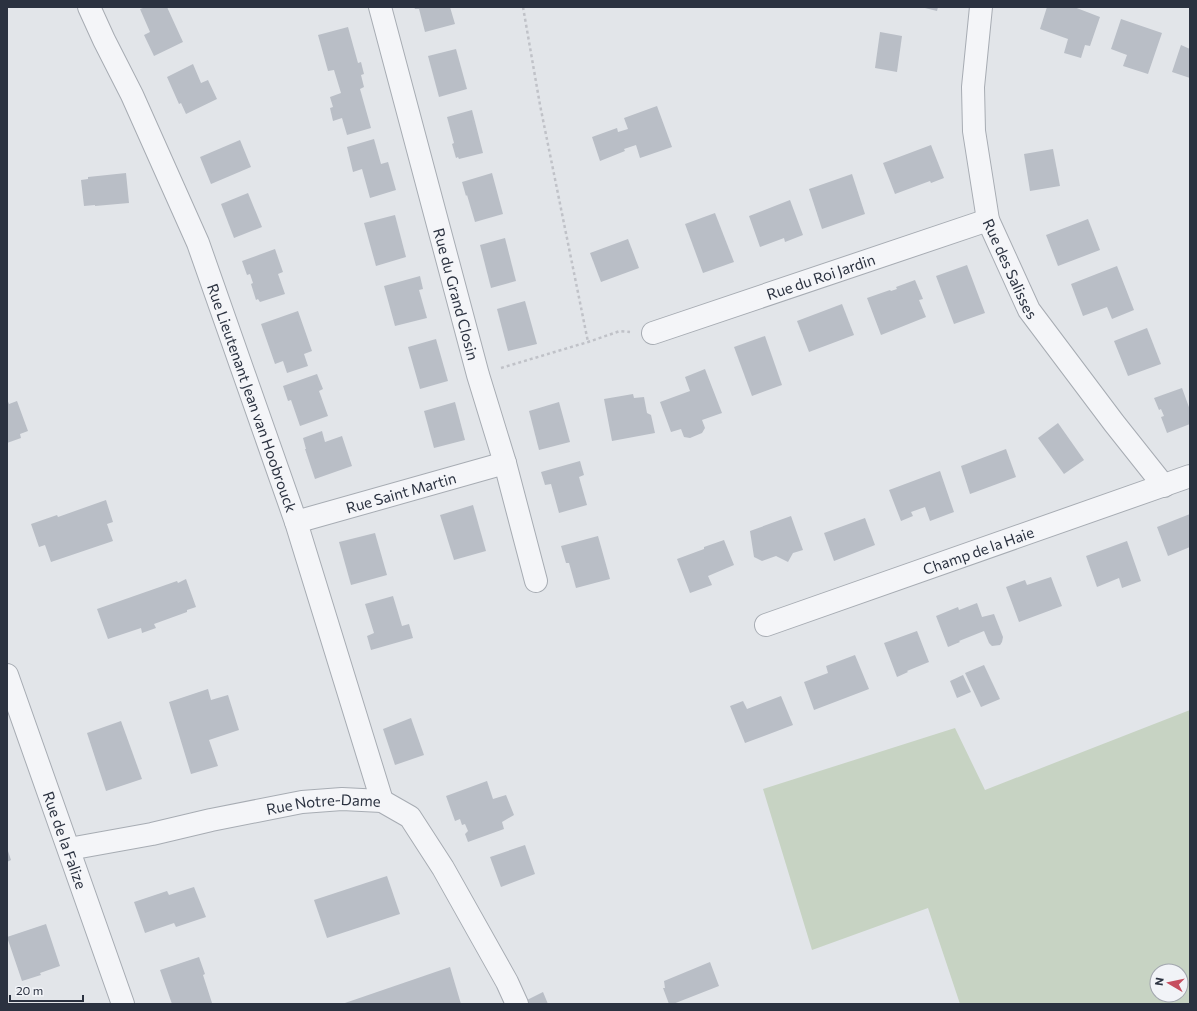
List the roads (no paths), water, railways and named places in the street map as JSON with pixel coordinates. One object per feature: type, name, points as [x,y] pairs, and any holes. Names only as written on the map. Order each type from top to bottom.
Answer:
[{"type":"street","name":"Rue Lieutenant Jean van Hoobrouck","points":[[89,7],[132,95],[198,244],[296,522],[382,801]]},
{"type":"street","name":"Rue du Grand Closin","points":[[380,7],[478,375],[505,463],[536,581]]},
{"type":"street","name":"Rue des Salisses","points":[[981,7],[973,88],[974,131],[988,220],[1029,310],[1114,423],[1164,486]]},
{"type":"street","name":"Rue du Roi Jardin","points":[[653,333],[988,220]]},
{"type":"street","name":"Rue Saint Martin","points":[[296,522],[505,463]]},
{"type":"street","name":"Champ de la Haie","points":[[766,625],[1190,476]]},
{"type":"street","name":"Rue de la Falize","points":[[7,675],[123,1004]]},
{"type":"street","name":"Rue Notre-Dame","points":[[69,849],[152,834],[211,820],[302,802],[342,799],[382,801],[410,817],[443,868],[517,1004]]}]
